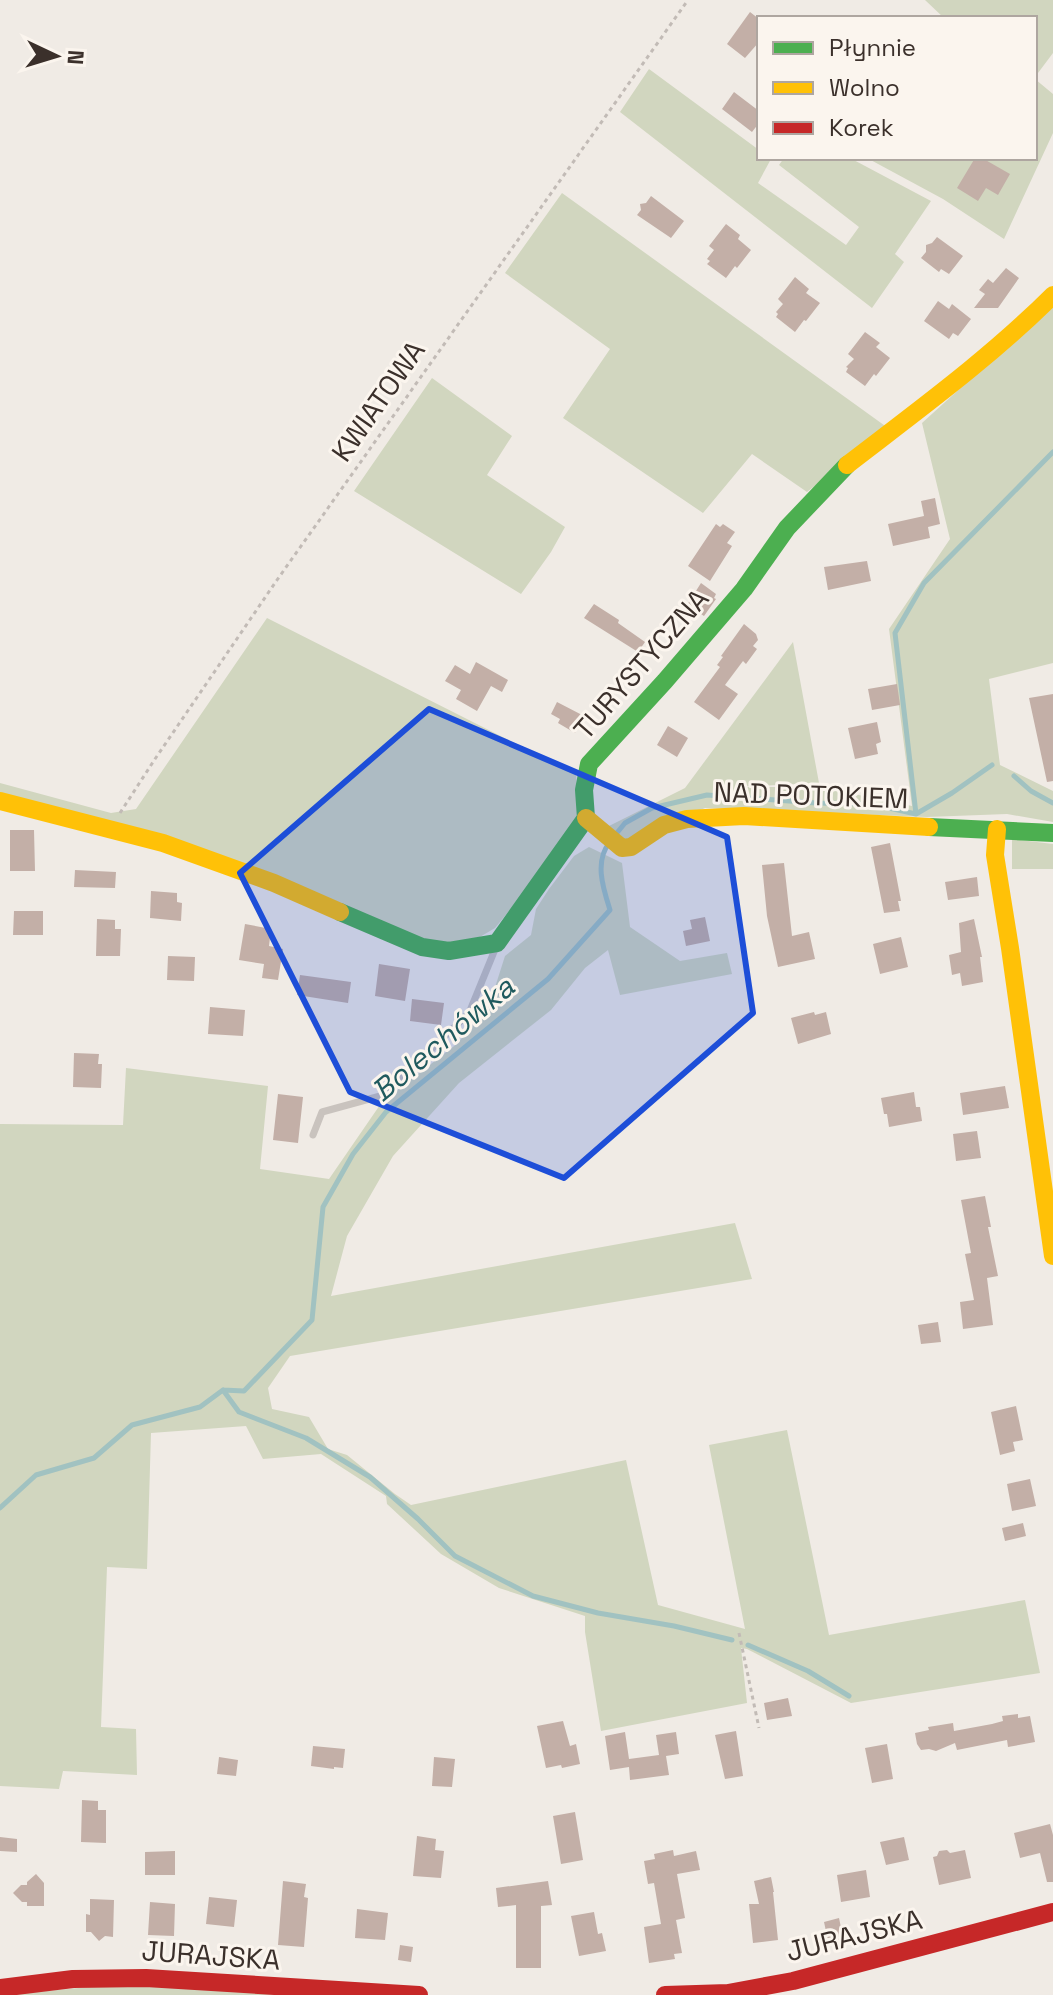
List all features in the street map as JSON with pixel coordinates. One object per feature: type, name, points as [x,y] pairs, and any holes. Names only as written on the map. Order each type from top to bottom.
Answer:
[{"type":"street","name":"TURYSTYCZNA","points":[[593,824],[584,805],[584,776],[589,764],[744,589],[787,528],[840,471],[964,373],[1053,295]]},
{"type":"street","points":[[0,801],[163,843],[274,883],[422,947],[449,951],[497,943],[593,824]]},
{"type":"street","name":"NAD POTOKIEM","points":[[593,824],[622,848],[631,847],[664,825],[687,819],[744,816],[1053,833]]},
{"type":"street","points":[[997,829],[995,855],[1053,1256]]},
{"type":"street","name":"JURAJSKA","points":[[665,1995],[728,1993],[793,1981],[1053,1912]]},
{"type":"street","name":"JURAJSKA","points":[[0,1988],[75,1978],[155,1977],[419,1995]]},
{"type":"lane","points":[[313,1135],[322,1112],[384,1095],[469,1013],[497,943]]},
{"type":"path","name":"KWIATOWA","points":[[109,830],[304,542],[688,0]]},
{"type":"path","points":[[739,1633],[759,1728]]},
{"type":"highlighted area","points":[[429,709],[727,837],[753,1013],[564,1178],[350,1092],[240,873]]},
{"type":"green space","points":[[925,0],[1053,0],[1053,53],[1037,74],[1037,16],[942,16]]},
{"type":"green space","points":[[649,69],[757,149],[757,160],[770,160],[758,183],[846,245],[859,227],[779,165],[783,160],[854,160],[931,201],[895,254],[904,262],[872,308],[620,112]]},
{"type":"green space","points":[[1037,81],[1053,94],[1053,133],[1004,239],[943,199],[871,160],[1037,160]]},
{"type":"green space","points":[[562,193],[888,428],[807,492],[752,454],[703,513],[563,418],[610,349],[505,273]]},
{"type":"green space","points":[[1053,304],[1053,663],[989,679],[1000,765],[1053,791],[1053,822],[1007,814],[927,817],[705,808],[628,842],[609,826],[685,788],[793,642],[819,783],[734,787],[820,787],[912,806],[889,629],[950,539],[922,423]]},
{"type":"green space","points":[[432,378],[512,436],[487,475],[565,527],[521,594],[354,491]]},
{"type":"green space","points":[[267,618],[576,774],[578,806],[586,822],[495,928],[468,944],[433,942],[0,795],[0,783],[111,813],[136,809]]},
{"type":"green space","points":[[1012,839],[1053,844],[1053,869],[1012,869]]},
{"type":"green space","points":[[589,847],[622,863],[630,927],[680,961],[727,953],[732,974],[620,995],[608,950],[585,968],[551,1010],[459,1083],[393,1156],[347,1236],[331,1296],[735,1223],[752,1279],[290,1356],[268,1388],[272,1409],[309,1417],[328,1449],[347,1455],[411,1505],[626,1460],[658,1605],[745,1629],[709,1445],[787,1430],[829,1635],[1025,1600],[1040,1673],[851,1703],[741,1648],[747,1703],[601,1731],[585,1616],[499,1588],[441,1554],[387,1504],[386,1496],[321,1454],[263,1459],[246,1426],[151,1433],[147,1569],[107,1567],[101,1727],[136,1729],[137,1775],[63,1771],[59,1789],[0,1786],[0,1124],[123,1125],[126,1068],[268,1086],[260,1169],[329,1179],[382,1102],[458,1043],[490,1003],[505,956],[531,935],[536,909],[549,889],[574,856]]},
{"type":"green space","points":[[154,1981],[286,1995],[3,1995]]},
{"type":"building","points":[[750,12],[757,17],[757,44],[745,58],[727,44]]},
{"type":"building","points":[[734,92],[757,109],[757,126],[752,132],[722,109]]},
{"type":"building","points":[[974,160],[986,160],[1010,174],[998,195],[986,188],[978,201],[957,188]]},
{"type":"building","points":[[651,196],[684,221],[671,238],[637,215],[641,210],[640,204],[646,203]]},
{"type":"building","points":[[726,224],[740,235],[738,239],[751,250],[726,278],[707,264],[710,261],[707,259],[714,250],[709,246]]},
{"type":"building","points":[[937,237],[963,256],[949,274],[941,269],[939,272],[921,258],[926,252],[926,245]]},
{"type":"building","points":[[1006,268],[1019,278],[998,308],[974,308],[985,294],[979,290],[988,279],[993,283]]},
{"type":"building","points":[[795,277],[809,289],[806,293],[820,303],[795,332],[776,317],[776,312],[783,304],[778,299]]},
{"type":"building","points":[[938,301],[949,309],[952,304],[971,319],[958,336],[953,333],[949,339],[924,321]]},
{"type":"building","points":[[865,332],[880,343],[876,347],[890,358],[865,386],[846,372],[846,367],[854,359],[848,354]]},
{"type":"building","points":[[935,498],[940,524],[928,527],[930,538],[893,546],[888,524],[924,516],[921,501]]},
{"type":"building","points":[[716,524],[720,527],[723,524],[735,532],[727,543],[732,546],[710,581],[688,566]]},
{"type":"building","points":[[867,561],[871,581],[828,590],[824,567]]},
{"type":"building","points":[[701,583],[716,594],[704,616],[687,605]]},
{"type":"building","points":[[594,604],[645,642],[638,652],[584,618]]},
{"type":"building","points":[[744,624],[756,634],[758,640],[753,646],[757,649],[746,664],[743,661],[725,685],[738,694],[719,720],[694,702],[720,667],[717,665],[721,656]]},
{"type":"building","points":[[476,662],[508,680],[502,692],[491,686],[477,711],[456,699],[461,690],[445,681],[455,665],[470,674]]},
{"type":"building","points":[[897,684],[900,705],[872,710],[868,689]]},
{"type":"building","points":[[1053,694],[1053,781],[1047,782],[1029,698]]},
{"type":"building","points":[[557,702],[584,716],[575,733],[558,723],[560,719],[551,714]]},
{"type":"building","points":[[877,722],[881,742],[876,744],[878,754],[855,759],[848,728]]},
{"type":"building","points":[[668,726],[688,738],[677,757],[657,745]]},
{"type":"building","points":[[10,830],[34,830],[35,871],[10,871]]},
{"type":"building","points":[[890,843],[901,901],[898,901],[900,911],[884,913],[871,847]]},
{"type":"building","points":[[784,863],[792,936],[809,932],[815,959],[778,967],[767,916],[762,865]]},
{"type":"building","points":[[75,870],[116,872],[115,888],[74,887]]},
{"type":"building","points":[[977,877],[979,896],[948,900],[945,882]]},
{"type":"building","points":[[151,891],[177,893],[177,902],[182,903],[181,921],[150,918]]},
{"type":"building","points":[[14,911],[43,911],[43,935],[13,935]]},
{"type":"building","points":[[705,917],[710,941],[686,946],[683,931],[692,929],[690,920]]},
{"type":"building","points":[[97,919],[115,920],[115,929],[121,929],[120,956],[96,956]]},
{"type":"building","points":[[974,919],[982,957],[983,982],[962,986],[960,973],[952,975],[949,955],[961,952],[959,923]]},
{"type":"building","points":[[245,924],[271,929],[269,946],[283,949],[278,980],[262,978],[264,964],[239,960]]},
{"type":"building","points":[[901,937],[908,967],[880,974],[873,944]]},
{"type":"building","points":[[168,956],[195,957],[194,981],[167,980]]},
{"type":"building","points":[[379,964],[410,969],[405,1001],[375,996]]},
{"type":"building","points":[[300,975],[351,982],[348,1003],[297,995]]},
{"type":"building","points":[[412,999],[444,1003],[441,1025],[410,1021]]},
{"type":"building","points":[[210,1007],[245,1010],[243,1036],[208,1034]]},
{"type":"building","points":[[814,1012],[815,1015],[826,1012],[831,1034],[798,1044],[791,1018]]},
{"type":"building","points":[[74,1053],[99,1054],[98,1064],[102,1064],[101,1088],[73,1087]]},
{"type":"building","points":[[1005,1086],[1009,1108],[963,1115],[960,1093]]},
{"type":"building","points":[[914,1092],[922,1121],[889,1127],[881,1098]]},
{"type":"building","points":[[278,1094],[303,1097],[298,1143],[273,1140]]},
{"type":"building","points":[[977,1131],[981,1158],[956,1161],[953,1134]]},
{"type":"building","points":[[985,1196],[998,1276],[987,1278],[993,1325],[963,1329],[960,1302],[974,1300],[965,1254],[971,1253],[961,1200]]},
{"type":"building","points":[[938,1322],[941,1342],[921,1344],[918,1325]]},
{"type":"building","points":[[1016,1406],[1023,1440],[1013,1442],[1015,1451],[1000,1455],[991,1412]]},
{"type":"building","points":[[1030,1479],[1036,1506],[1012,1511],[1007,1484]]},
{"type":"building","points":[[1023,1523],[1026,1536],[1005,1541],[1002,1528]]},
{"type":"building","points":[[788,1698],[792,1716],[767,1720],[764,1703]]},
{"type":"building","points":[[1018,1714],[1018,1718],[1030,1716],[1035,1742],[1008,1747],[1007,1740],[957,1750],[955,1743],[936,1751],[921,1750],[917,1744],[915,1733],[929,1730],[928,1727],[953,1723],[954,1731],[992,1724],[1003,1721],[1002,1716]]},
{"type":"building","points":[[563,1721],[570,1746],[576,1744],[580,1764],[546,1768],[537,1726]]},
{"type":"building","points":[[736,1731],[743,1776],[725,1779],[715,1735]]},
{"type":"building","points":[[625,1732],[629,1759],[659,1755],[656,1735],[676,1732],[679,1754],[666,1756],[669,1775],[630,1780],[629,1767],[610,1770],[605,1736]]},
{"type":"building","points":[[887,1744],[893,1779],[872,1783],[865,1748]]},
{"type":"building","points":[[313,1746],[345,1749],[343,1768],[311,1766]]},
{"type":"building","points":[[219,1757],[238,1760],[236,1776],[217,1774]]},
{"type":"building","points":[[434,1757],[455,1759],[452,1787],[432,1786]]},
{"type":"building","points":[[82,1800],[98,1801],[98,1810],[106,1810],[106,1843],[81,1842]]},
{"type":"building","points":[[575,1812],[583,1860],[561,1864],[553,1816]]},
{"type":"building","points":[[1050,1824],[1053,1835],[1053,1882],[1047,1882],[1040,1853],[1020,1858],[1014,1833]]},
{"type":"building","points":[[417,1836],[436,1839],[435,1850],[444,1851],[441,1878],[413,1876]]},
{"type":"building","points":[[0,1837],[17,1839],[17,1852],[0,1851]]},
{"type":"building","points":[[904,1837],[909,1860],[886,1865],[880,1842]]},
{"type":"building","points":[[673,1850],[674,1856],[696,1851],[700,1870],[677,1874],[685,1918],[676,1920],[682,1953],[674,1954],[675,1959],[649,1963],[644,1927],[661,1924],[654,1883],[648,1884],[644,1861],[655,1859],[654,1854]]},
{"type":"building","points":[[947,1850],[950,1853],[965,1850],[971,1878],[939,1885],[933,1857],[939,1851]]},
{"type":"building","points":[[175,1851],[175,1875],[145,1875],[145,1852]]},
{"type":"building","points":[[866,1870],[870,1897],[841,1902],[837,1875]]},
{"type":"building","points":[[36,1874],[44,1883],[44,1906],[27,1906],[27,1902],[22,1902],[13,1893],[21,1885],[27,1885]]},
{"type":"building","points":[[771,1877],[778,1940],[753,1943],[749,1904],[759,1904],[754,1881]]},
{"type":"building","points":[[283,1881],[306,1884],[304,1897],[308,1898],[304,1947],[278,1945]]},
{"type":"building","points":[[548,1881],[552,1905],[541,1906],[541,1968],[516,1968],[516,1905],[498,1907],[496,1888]]},
{"type":"building","points":[[209,1897],[237,1900],[234,1927],[206,1924]]},
{"type":"building","points":[[90,1899],[114,1900],[113,1937],[105,1936],[99,1941],[91,1932],[86,1932]]},
{"type":"building","points":[[150,1902],[175,1904],[174,1936],[148,1935]]},
{"type":"building","points":[[357,1909],[388,1913],[385,1940],[355,1938]]},
{"type":"building","points":[[594,1912],[598,1934],[602,1933],[606,1951],[579,1956],[571,1916]]},
{"type":"building","points":[[839,1918],[844,1942],[829,1945],[824,1922]]},
{"type":"building","points":[[400,1945],[413,1947],[411,1962],[398,1960]]},
{"type":"waterway","points":[[916,814],[895,633],[924,583],[1053,452]]},
{"type":"waterway","name":"Bolechówka","points":[[616,834],[625,823],[652,808],[707,795],[871,804],[916,814],[992,765]]},
{"type":"waterway","name":"Bolechówka","points":[[1014,776],[1031,791],[1053,803]]},
{"type":"waterway","name":"Bolechówka","points":[[0,1508],[36,1475],[94,1458],[132,1425],[200,1407],[223,1390],[244,1391],[312,1320],[323,1207],[353,1154],[386,1112],[548,979],[610,910],[601,866],[610,842]]},
{"type":"waterway","points":[[223,1390],[239,1412],[306,1438],[370,1477],[455,1556],[533,1596],[598,1613],[732,1640]]},
{"type":"waterway","points":[[748,1645],[808,1671],[849,1696]]},
{"type":"traffic: fast","points":[[340,912],[422,947],[449,951],[497,943],[586,818],[584,790],[589,764],[744,589],[787,528],[847,465]]},
{"type":"traffic: fast","points":[[929,827],[1053,833]]},
{"type":"traffic: slow","points":[[847,465],[979,362],[1053,295]]},
{"type":"traffic: slow","points":[[0,801],[163,843],[274,883],[340,912]]},
{"type":"traffic: slow","points":[[586,818],[622,848],[631,847],[664,825],[687,819],[744,816],[929,827]]},
{"type":"traffic: slow","points":[[997,829],[995,855],[1053,1256]]},
{"type":"traffic: jam","points":[[665,1995],[728,1993],[793,1981],[1053,1912]]},
{"type":"traffic: jam","points":[[0,1988],[73,1979],[146,1978],[419,1995]]}]
